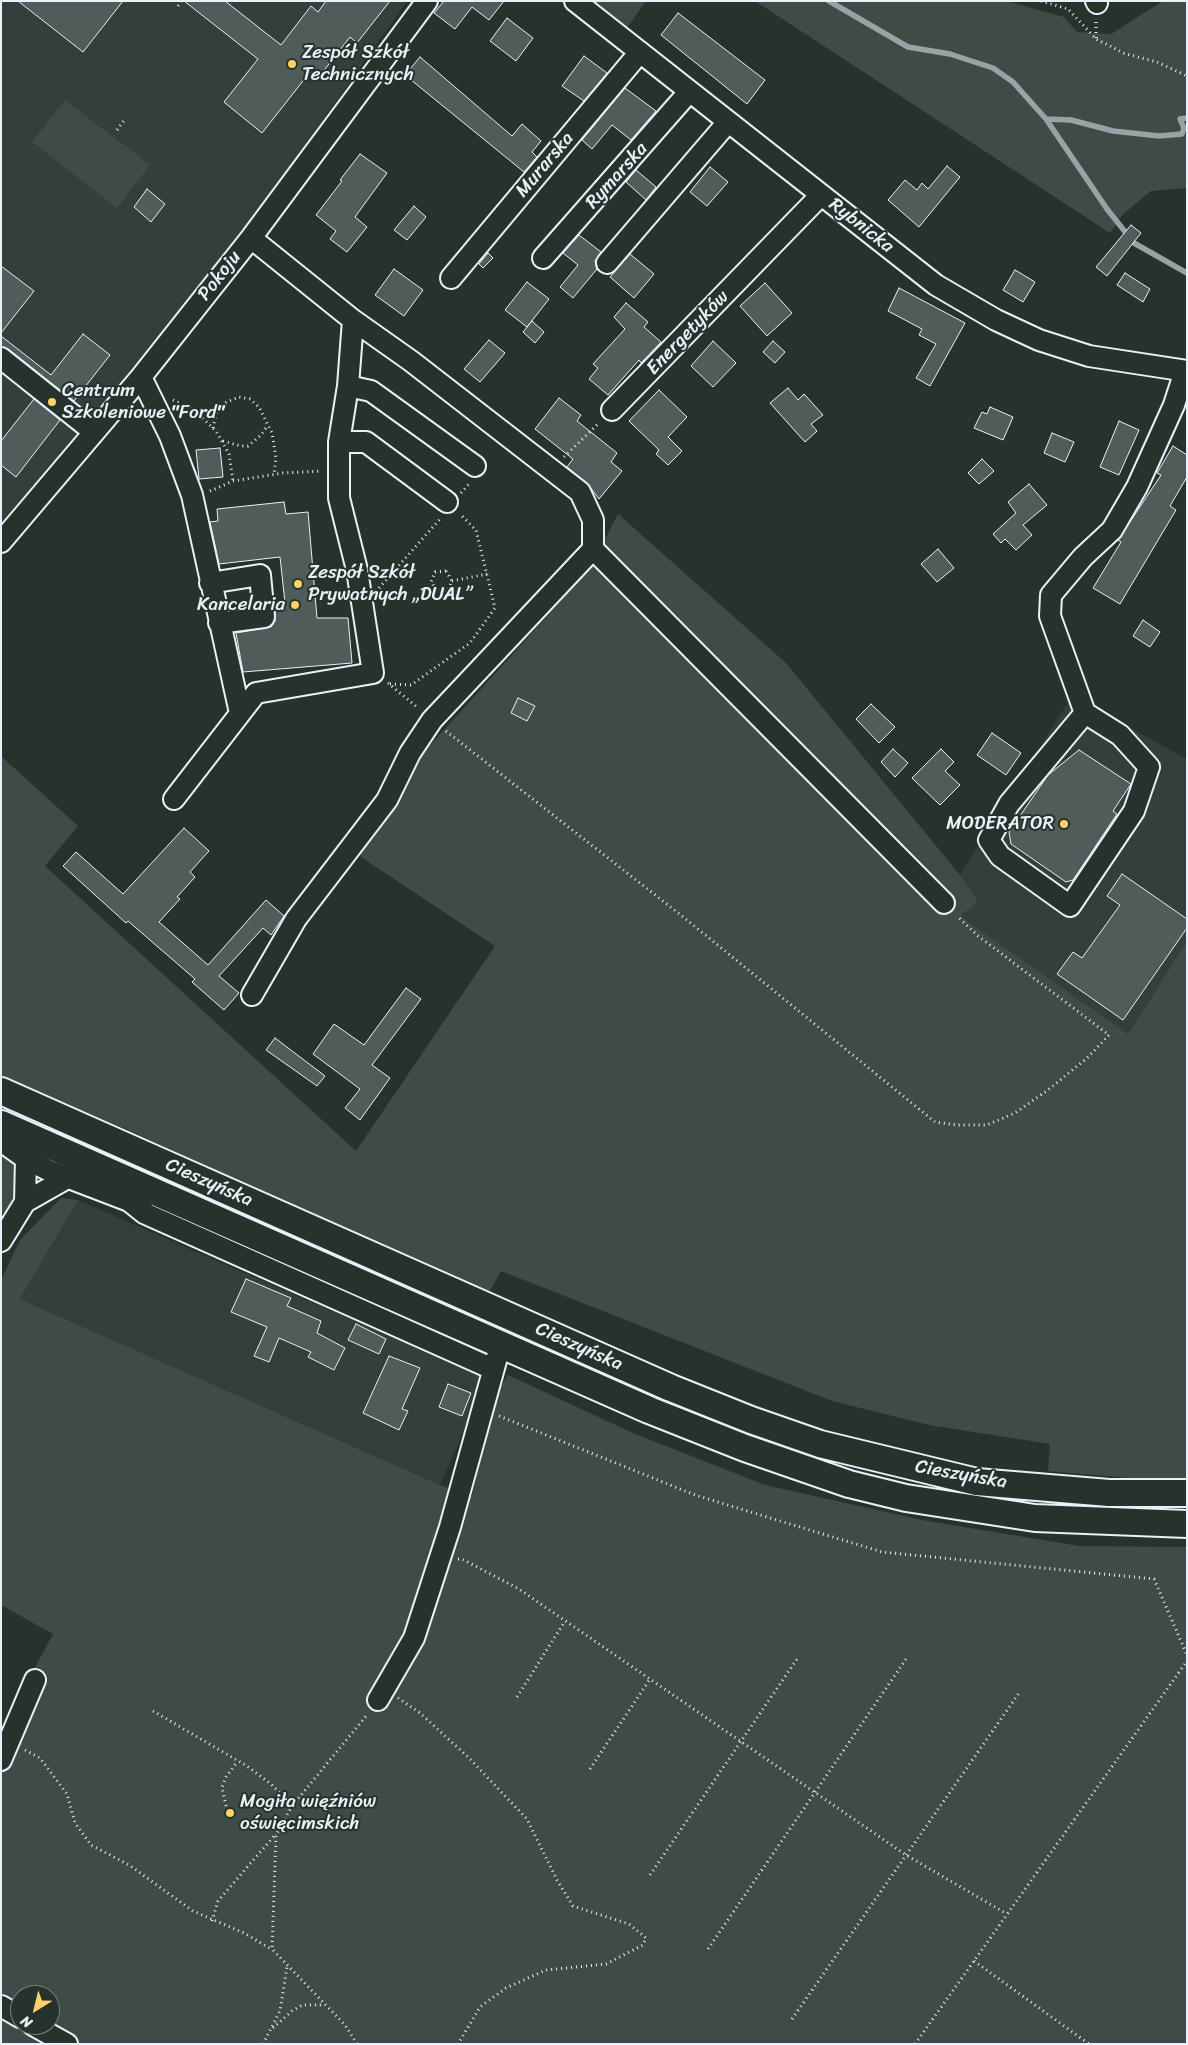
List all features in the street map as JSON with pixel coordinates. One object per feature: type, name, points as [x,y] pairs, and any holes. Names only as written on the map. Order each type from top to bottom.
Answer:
[{"type":"main road","name":"Cieszyńska","points":[[1,1091],[671,1388],[751,1420],[820,1444],[977,1482],[1109,1493],[1187,1493]]},
{"type":"main road","name":"Cieszyńska","points":[[1,1124],[193,1210],[719,1438],[850,1484],[906,1498],[1035,1518],[1187,1524]]},
{"type":"street","name":"Pokoju","points":[[1,542],[140,377],[250,238],[426,1]]},
{"type":"street","name":"Rybnicka","points":[[575,1],[936,285],[996,320],[1040,340],[1089,356],[1186,371]]},
{"type":"street","name":"Murarska","points":[[451,278],[640,52]]},
{"type":"street","name":"Rymarska","points":[[544,258],[689,92]]},
{"type":"street","points":[[608,263],[728,122]]},
{"type":"street","name":"Energetyków","points":[[612,410],[821,195]]},
{"type":"street","points":[[250,238],[353,320],[552,468],[580,492],[593,520],[593,549],[432,720],[410,753],[386,800],[296,919],[252,995]]},
{"type":"street","points":[[174,799],[256,693],[381,679],[362,608],[357,570],[339,498],[339,442],[348,386],[353,320]]},
{"type":"street","points":[[1,358],[94,432]]},
{"type":"street","points":[[1086,713],[1009,804],[989,840],[1000,856],[1070,906],[1134,811],[1148,767],[1120,735],[1086,713],[1050,616],[1051,595],[1083,557],[1112,530],[1136,487],[1174,405],[1186,371]]},
{"type":"street","points":[[140,377],[170,436],[193,501],[240,713]]},
{"type":"street","points":[[348,386],[371,391],[472,474]]},
{"type":"street","points":[[339,442],[366,442],[452,506]]},
{"type":"street","points":[[593,549],[944,903]]},
{"type":"street","points":[[210,583],[260,575],[264,617],[219,623]]},
{"type":"street","points":[[1,1141],[26,1159],[129,1201],[193,1210]]},
{"type":"street","points":[[25,1202],[26,1159]]},
{"type":"street","points":[[1,1240],[25,1202],[69,1177]]},
{"type":"street","points":[[129,1201],[144,1213],[493,1369]]},
{"type":"street","points":[[382,1694],[414,1638],[440,1559],[500,1344]]},
{"type":"street","points":[[5,1752],[36,1680]]},
{"type":"street","points":[[51,2035],[67,2044]]},
{"type":"path","points":[[178,6],[181,1]]},
{"type":"path","points":[[1041,1],[1068,9],[1096,39],[1123,53],[1157,62],[1187,76]]},
{"type":"path","points":[[117,130],[125,119]]},
{"type":"path","points":[[214,428],[217,410],[222,404],[239,397],[250,399],[260,407],[275,445],[274,475]]},
{"type":"path","points":[[166,398],[194,410],[214,428],[222,441],[232,465],[233,481]]},
{"type":"path","points":[[552,468],[612,410]]},
{"type":"path","points":[[222,441],[233,445],[248,446],[262,435],[268,424]]},
{"type":"path","points":[[193,501],[233,481],[274,475],[339,471]]},
{"type":"path","points":[[362,608],[452,506],[472,474]]},
{"type":"path","points":[[381,679],[411,685],[470,644],[495,608],[476,530],[452,506]]},
{"type":"path","points":[[446,571],[452,581],[448,591],[437,591],[431,582],[435,572],[446,571]]},
{"type":"path","points":[[452,581],[487,574]]},
{"type":"path","points":[[381,679],[682,916],[935,1122],[957,1125],[987,1125],[1015,1112],[1048,1090],[1088,1058],[1109,1035],[978,936],[944,903]]},
{"type":"path","points":[[482,1410],[695,1495],[882,1552],[1154,1579],[1187,1655]]},
{"type":"path","points":[[440,1559],[462,1559],[519,1589],[906,1855],[1007,1914]]},
{"type":"path","points":[[517,1697],[565,1621]]},
{"type":"path","points":[[650,1875],[797,1659]]},
{"type":"path","points":[[708,1948],[906,1659]]},
{"type":"path","points":[[916,2044],[1187,1661]]},
{"type":"path","points":[[590,1769],[650,1679]]},
{"type":"path","points":[[792,2020],[1019,1693]]},
{"type":"path","points":[[212,1921],[218,1902],[276,1835],[292,1806],[382,1694],[427,1719],[468,1757],[526,1819],[557,1880],[573,1906],[630,1924],[646,1938],[643,1945],[606,1964],[546,1970],[506,1988],[480,2007],[458,2044]]},
{"type":"path","points":[[154,1711],[270,1784],[292,1806]]},
{"type":"path","points":[[5,1752],[20,1746],[40,1758],[67,1794],[75,1823],[91,1845],[129,1865],[193,1911],[212,1921],[236,1929],[272,1949],[287,1967],[345,2025],[357,2044]]},
{"type":"path","points":[[226,1806],[222,1787],[226,1777],[237,1762]]},
{"type":"path","points":[[272,1949],[276,1835]]},
{"type":"path","points":[[974,1962],[1089,2044]]},
{"type":"path","points":[[263,2044],[280,2012],[287,1967]]},
{"type":"path","points":[[271,2030],[292,2011],[302,2005],[326,2005]]},
{"type":"shaded area","points":[[1,1],[407,1],[219,266],[1,525]]},
{"type":"shaded area","points":[[588,1],[646,1],[626,29]]},
{"type":"shaded area","points":[[755,1],[1007,1],[1064,17],[1077,32],[1111,34],[1163,1],[1187,1],[1187,188],[1151,191],[1122,215],[1110,233]]},
{"type":"shaded area","points":[[65,100],[150,165],[117,208],[32,142]]},
{"type":"shaded area","points":[[618,514],[786,663],[960,875],[978,902],[960,916],[1128,1034],[1187,941],[1187,1483],[1048,1471],[1050,1444],[929,1425],[832,1401],[501,1271],[488,1294],[128,1130],[1,1076],[1,756],[78,826],[45,866],[356,1151],[495,946],[361,857],[355,828],[589,570]]},
{"type":"shaded area","points":[[1072,696],[1187,759],[1187,941],[1128,1034],[960,916],[978,902],[960,875]]},
{"type":"shaded area","points":[[1,1147],[13,1161],[16,1183],[11,1205],[1,1215]]},
{"type":"shaded area","points":[[61,1198],[78,1200],[20,1299],[440,1485],[472,1496],[499,1389],[508,1375],[633,1433],[765,1485],[922,1520],[1079,1546],[1187,1547],[1187,2044],[1,2044],[1,1731],[53,1634],[1,1605],[1,1280],[20,1240]]},
{"type":"shaded area","points":[[78,1200],[487,1379],[440,1485],[20,1299]]},
{"type":"building","points":[[18,1],[123,1],[83,52]]},
{"type":"building","name":"Zespół Szkół Technicznych","points":[[184,1],[225,1],[281,45],[311,6],[318,12],[326,1],[390,1],[357,43],[350,37],[318,78],[310,72],[262,133],[224,102],[258,59]]},
{"type":"building","points":[[444,1],[504,1],[489,20],[472,7],[455,29],[434,13]]},
{"type":"building","points":[[678,13],[765,80],[747,104],[661,35]]},
{"type":"building","points":[[507,18],[533,38],[516,61],[490,41]]},
{"type":"building","points":[[584,56],[607,73],[584,101],[562,86]]},
{"type":"building","points":[[420,57],[512,136],[522,124],[541,141],[532,152],[537,157],[524,172],[405,75]]},
{"type":"building","points":[[625,88],[656,111],[631,140],[612,125],[592,149],[582,140]]},
{"type":"building","points":[[360,154],[387,173],[355,217],[367,227],[347,252],[330,239],[336,231],[316,215]]},
{"type":"building","points":[[947,166],[960,177],[919,227],[888,200],[905,180],[917,190],[922,183],[928,189]]},
{"type":"building","points":[[710,167],[728,182],[707,206],[690,192]]},
{"type":"building","points":[[636,170],[656,187],[646,200],[626,182]]},
{"type":"building","points":[[147,189],[165,204],[151,222],[134,207]]},
{"type":"building","points":[[414,206],[426,217],[407,240],[394,230]]},
{"type":"building","points":[[1131,225],[1141,233],[1107,276],[1096,267]]},
{"type":"building","points":[[579,235],[601,252],[595,261],[597,269],[573,298],[560,287],[578,265],[563,253]]},
{"type":"building","points":[[488,253],[493,258],[483,268],[479,264]]},
{"type":"building","points":[[630,254],[654,274],[634,298],[610,277]]},
{"type":"building","points":[[1,266],[34,291],[1,333]]},
{"type":"building","points":[[394,269],[423,290],[404,316],[375,295]]},
{"type":"building","points":[[1015,270],[1035,282],[1023,302],[1003,290]]},
{"type":"building","points":[[1125,273],[1150,289],[1143,302],[1117,285]]},
{"type":"building","points":[[527,282],[549,299],[527,327],[505,310]]},
{"type":"building","points":[[765,283],[792,313],[767,336],[740,306]]},
{"type":"building","points":[[899,288],[965,323],[930,386],[916,378],[936,344],[919,335],[922,329],[888,311]]},
{"type":"building","points":[[626,303],[648,322],[644,327],[661,342],[641,363],[639,360],[608,395],[589,379],[598,368],[593,364],[625,329],[614,317]]},
{"type":"building","points":[[532,321],[544,332],[535,343],[523,332]]},
{"type":"building","points":[[83,334],[110,355],[74,401],[8,349],[1,346],[1,336],[51,375]]},
{"type":"building","points":[[489,340],[505,353],[480,382],[464,369]]},
{"type":"building","points":[[713,341],[736,363],[713,387],[691,366]]},
{"type":"building","points":[[773,341],[785,352],[775,363],[763,352]]},
{"type":"building","points":[[788,388],[798,400],[804,394],[823,415],[811,424],[817,431],[805,442],[770,403]]},
{"type":"building","points":[[659,390],[687,417],[668,437],[682,451],[668,465],[656,454],[659,450],[629,421]]},
{"type":"building","points":[[559,398],[581,415],[577,421],[617,453],[611,462],[622,471],[599,499],[587,483],[567,467],[573,459],[535,429]]},
{"type":"building","points":[[34,399],[60,420],[16,477],[1,465],[1,441]]},
{"type":"building","points":[[990,407],[1013,417],[1003,440],[974,428],[982,412],[987,414]]},
{"type":"building","points":[[1119,421],[1139,430],[1119,475],[1100,467]]},
{"type":"building","points":[[1052,433],[1074,442],[1065,462],[1044,453]]},
{"type":"building","points":[[1173,446],[1187,455],[1187,477],[1170,506],[1176,510],[1120,604],[1093,588],[1121,542],[1118,540],[1161,475],[1157,473]]},
{"type":"building","points":[[220,448],[223,477],[199,479],[196,450]]},
{"type":"building","points":[[982,459],[994,471],[979,484],[968,473]]},
{"type":"building","points":[[1029,484],[1047,505],[1023,525],[1032,535],[1016,550],[1005,539],[1001,543],[993,534],[1016,513],[1008,502]]},
{"type":"building","points":[[284,502],[286,514],[308,512],[317,618],[348,618],[352,663],[243,672],[236,633],[271,627],[275,621],[275,604],[285,603],[280,557],[219,564],[210,522],[218,521],[217,509]]},
{"type":"building","points":[[938,549],[954,568],[937,582],[921,564]]},
{"type":"building","points":[[1143,620],[1160,632],[1150,647],[1133,636]]},
{"type":"building","points":[[518,698],[535,706],[527,721],[511,713]]},
{"type":"building","points":[[871,704],[895,727],[879,743],[856,719]]},
{"type":"building","points":[[992,733],[1021,753],[1006,775],[977,755]]},
{"type":"building","points":[[893,749],[908,763],[895,777],[881,762]]},
{"type":"building","points":[[941,749],[954,762],[945,771],[960,785],[940,805],[912,778]]},
{"type":"building","name":"MODERATOR","points":[[1079,750],[1131,784],[1113,811],[1117,814],[1073,880],[1066,882],[1011,844],[1009,832],[1048,775]]},
{"type":"building","points":[[184,828],[209,851],[190,872],[195,877],[177,897],[180,899],[159,922],[208,965],[266,900],[284,916],[271,935],[263,928],[219,976],[239,993],[224,1010],[192,982],[195,979],[128,921],[126,923],[63,866],[76,852],[123,894]]},
{"type":"building","points":[[1122,874],[1187,919],[1187,928],[1123,1020],[1057,974],[1073,952],[1082,958],[1120,905],[1107,896]]},
{"type":"building","points":[[406,988],[421,999],[372,1065],[390,1078],[360,1120],[345,1108],[360,1089],[313,1054],[334,1024],[364,1045]]},
{"type":"building","points":[[275,1038],[325,1076],[317,1086],[266,1050]]},
{"type":"building","points":[[246,1279],[291,1298],[287,1306],[321,1321],[317,1333],[345,1348],[334,1370],[308,1357],[311,1352],[279,1338],[269,1362],[254,1356],[267,1327],[231,1312]]},
{"type":"building","points":[[356,1324],[386,1339],[379,1354],[348,1340]]},
{"type":"building","points":[[389,1356],[420,1368],[402,1409],[408,1411],[399,1430],[363,1413]]},
{"type":"building","points":[[448,1384],[471,1393],[462,1416],[439,1407]]},
{"type":"waterway","points":[[829,1],[908,47],[950,54],[993,68],[1013,82],[1046,119],[1107,209],[1134,243],[1187,273]]},
{"type":"waterway","points":[[1046,119],[1071,120],[1113,131],[1159,136],[1182,134],[1184,128],[1180,119],[1187,118]]},
{"type":"place","name":"Zespół Szkół Technicznych","points":[[292,64]]},
{"type":"place","name":"Centrum Szkoleniowe \"Ford\"","points":[[52,402]]},
{"type":"place","name":"Zespół Szkół Prywatnych „DUAL”","points":[[298,584]]},
{"type":"place","name":"Kancelaria","points":[[295,605]]},
{"type":"place","name":"MODERATOR","points":[[1064,824]]},
{"type":"place","name":"Mogiła więźniów oświęcimskich","points":[[230,1813]]}]
